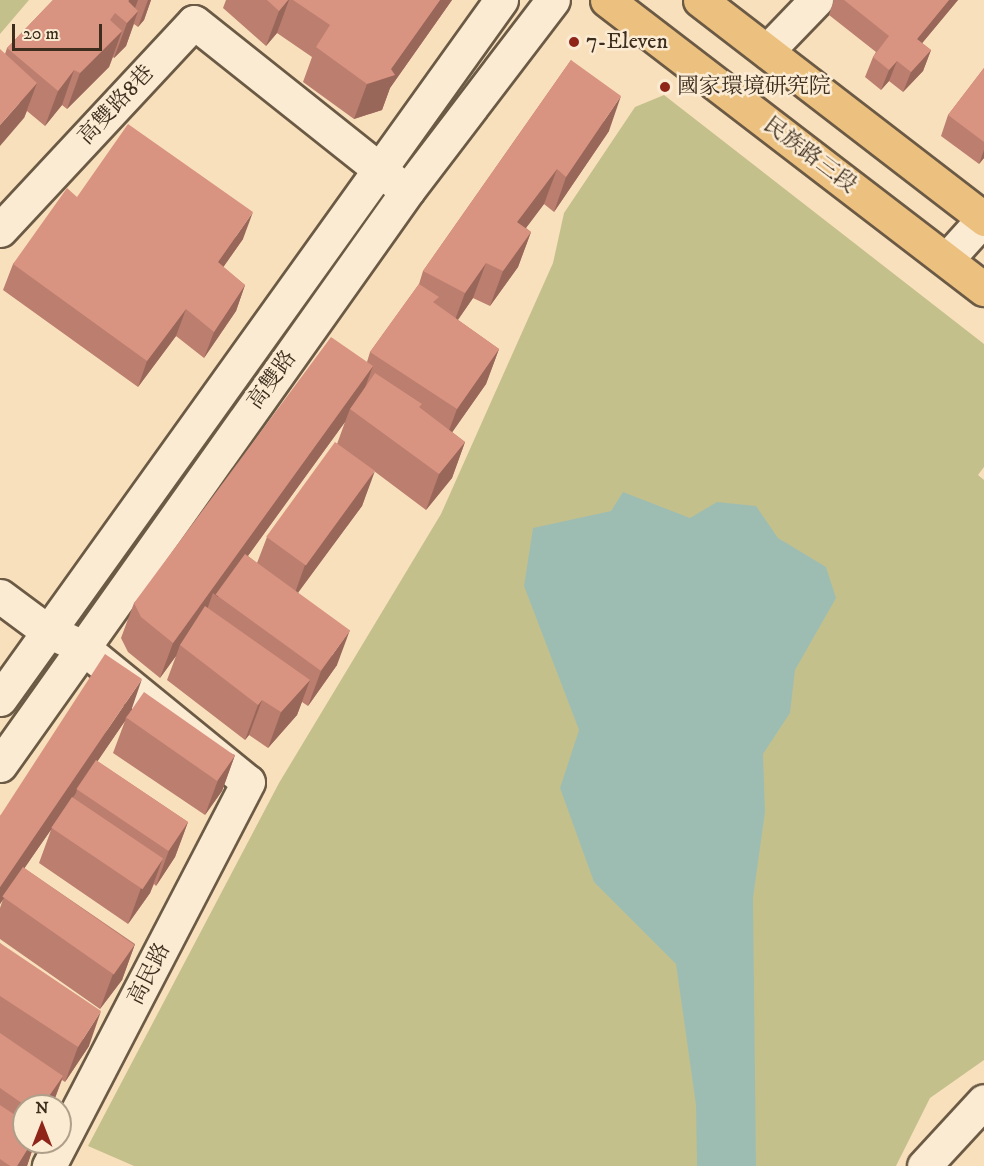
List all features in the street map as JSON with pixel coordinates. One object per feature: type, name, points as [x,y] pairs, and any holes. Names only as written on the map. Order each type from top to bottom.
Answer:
[{"type":"main road","name":"民族路三段","points":[[607,0],[984,289]]},
{"type":"main road","points":[[700,0],[984,219]]},
{"type":"street","name":"高雙路","points":[[0,699],[46,630],[375,169],[501,0]]},
{"type":"street","name":"高雙路","points":[[0,765],[81,646],[408,190],[553,0]]},
{"type":"street","points":[[767,51],[816,0]]},
{"type":"street","name":"高雙路8巷","points":[[0,230],[194,22],[375,169],[408,190]]},
{"type":"street","points":[[947,259],[984,219]]},
{"type":"street","points":[[0,596],[46,630],[81,646]]},
{"type":"street","name":"高民路","points":[[49,1166],[248,782],[81,646]]},
{"type":"street","points":[[87,1021],[114,1040]]},
{"type":"street","points":[[924,1166],[984,1101]]},
{"type":"shaded area","points":[[0,0],[29,0],[0,34]]},
{"type":"shaded area","points":[[664,95],[984,344],[984,467],[978,475],[984,480],[984,1060],[930,1098],[896,1166],[134,1166],[88,1146],[279,783],[441,514],[553,263],[564,213],[635,107]]},
{"type":"water","points":[[623,492],[690,518],[717,502],[756,506],[778,538],[826,567],[836,598],[795,670],[790,713],[763,754],[765,812],[753,898],[756,1166],[697,1166],[696,1105],[676,964],[594,882],[560,788],[579,730],[524,586],[533,528],[611,511]]},
{"type":"building","points":[[53,0],[129,0],[138,11],[127,23],[115,13],[110,20],[122,31],[80,73],[74,70],[58,91],[7,48]]},
{"type":"building","points":[[267,0],[288,0],[279,11]]},
{"type":"building","points":[[293,0],[440,0],[391,69],[395,75],[367,84],[316,47],[330,25]]},
{"type":"building","points":[[844,0],[949,0],[917,39],[931,50],[911,72],[897,61],[889,70],[873,57],[889,36]]},
{"type":"building","points":[[0,49],[37,83],[0,125]]},
{"type":"building","points":[[571,60],[621,96],[566,177],[557,169],[517,222],[531,232],[503,271],[486,263],[465,293],[423,271]]},
{"type":"building","points":[[984,68],[984,142],[948,115]]},
{"type":"building","points":[[128,124],[253,212],[218,262],[245,285],[214,332],[186,309],[147,361],[13,264],[67,188],[77,197]]},
{"type":"building","points":[[419,284],[439,297],[433,302],[499,349],[457,409],[370,352]]},
{"type":"building","points":[[331,337],[373,366],[173,643],[141,617],[134,603]]},
{"type":"building","points":[[375,373],[422,404],[419,407],[465,442],[439,474],[350,409]]},
{"type":"building","points":[[335,442],[375,471],[306,565],[266,537]]},
{"type":"building","points":[[245,554],[350,630],[321,671],[216,594]]},
{"type":"building","points":[[205,606],[310,680],[281,712],[262,700],[258,705],[180,645]]},
{"type":"building","points":[[105,654],[142,679],[0,887],[0,816]]},
{"type":"building","points":[[144,692],[235,756],[217,781],[126,717]]},
{"type":"building","points":[[96,760],[188,822],[168,851],[76,789]]},
{"type":"building","points":[[72,797],[163,859],[143,889],[51,828]]},
{"type":"building","points":[[23,867],[134,945],[114,974],[2,896]]},
{"type":"building","points":[[0,943],[101,1011],[78,1047],[0,996]]},
{"type":"building","points":[[0,1033],[63,1076],[50,1094],[12,1094],[12,1096],[0,1088]]},
{"type":"building","points":[[0,1105],[12,1113],[12,1154],[24,1154],[17,1166],[10,1166],[0,1159]]},
{"type":"place","name":"7-Eleven","points":[[574,42]]},
{"type":"place","name":"國家環境研究院","points":[[665,87]]}]
